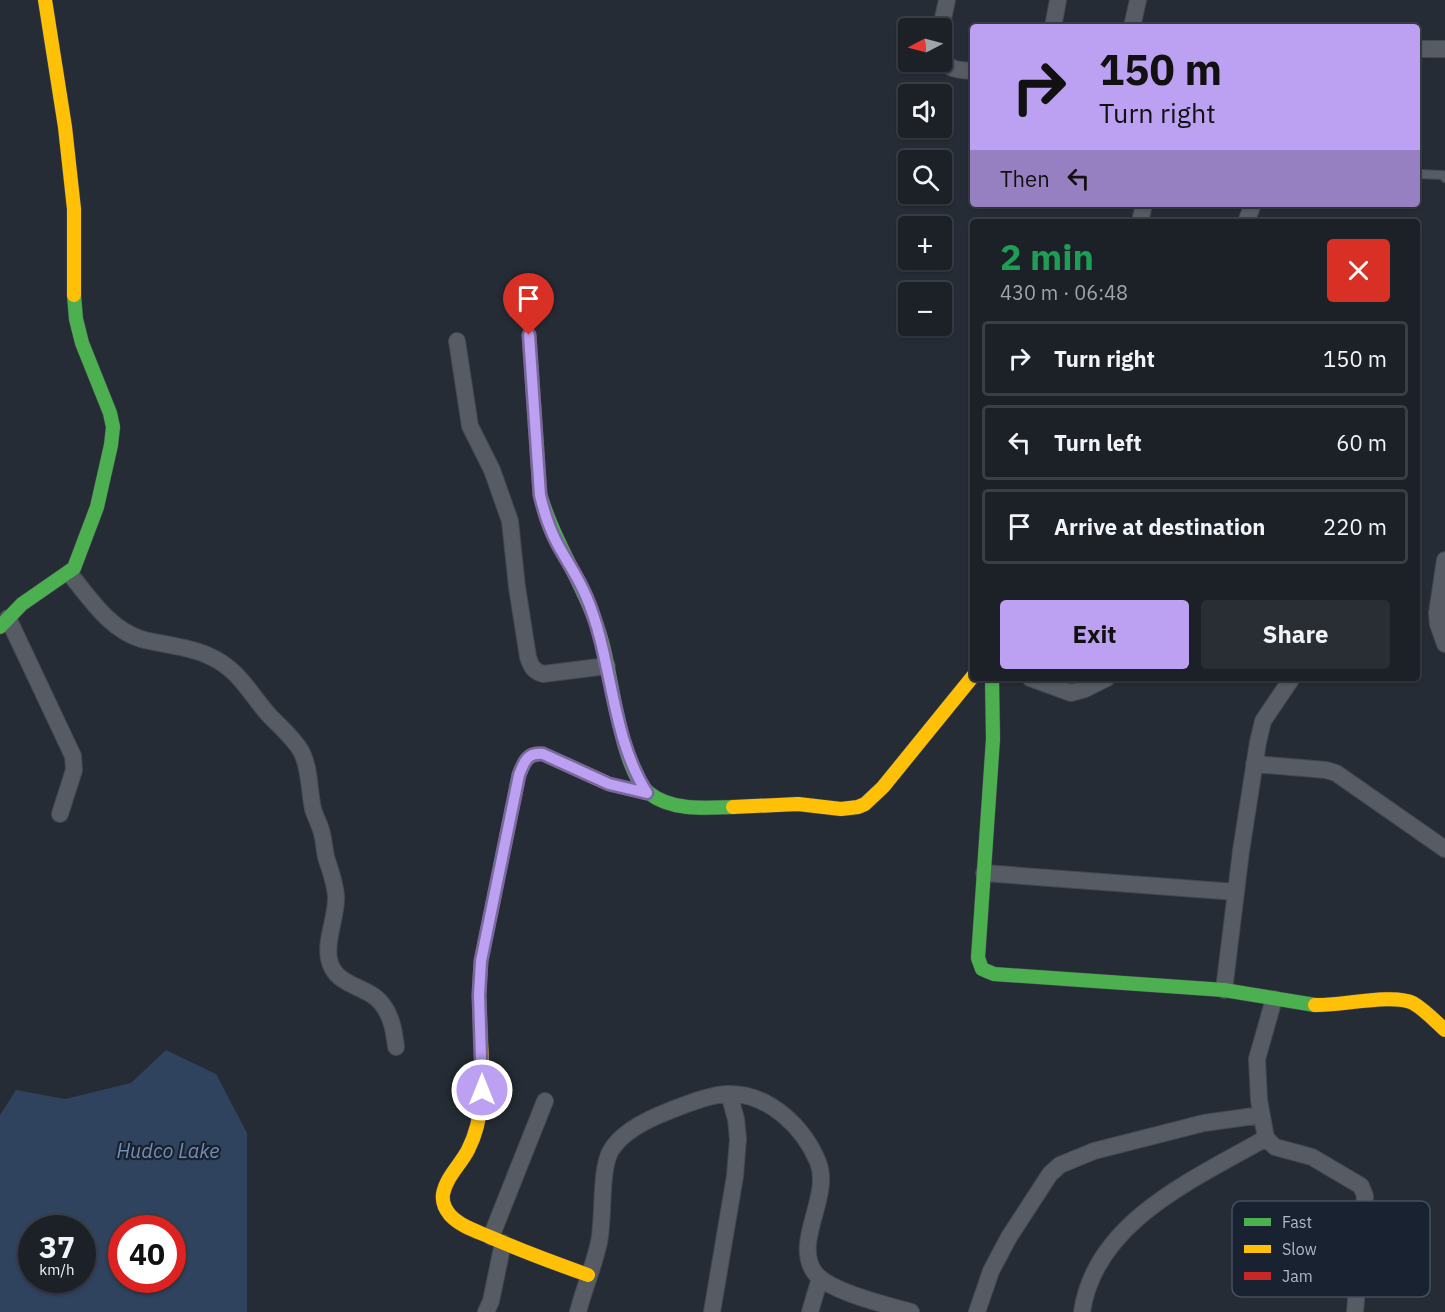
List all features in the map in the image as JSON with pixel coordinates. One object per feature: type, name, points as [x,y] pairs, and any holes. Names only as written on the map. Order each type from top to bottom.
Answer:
[{"type":"street","points":[[45,0],[65,127],[74,208],[76,319],[81,343],[110,413],[112,427],[111,445],[97,507],[74,568],[40,590],[4,622],[73,756],[74,770],[60,814]]},
{"type":"street","points":[[944,18],[947,0]]},
{"type":"street","points":[[1054,24],[1058,0]]},
{"type":"street","points":[[1133,24],[1138,0]]},
{"type":"street","points":[[1420,50],[1445,49]]},
{"type":"street","points":[[952,68],[970,71]]},
{"type":"street","points":[[529,335],[540,495],[546,518],[556,541],[586,595],[601,640],[628,754],[637,777],[647,793]]},
{"type":"street","points":[[458,341],[470,426],[492,470],[510,521],[517,587],[528,657],[532,668],[543,674],[607,666]]},
{"type":"street","points":[[1445,560],[1437,613],[1445,644]]},
{"type":"street","points":[[69,573],[119,629],[140,639],[196,650],[232,670],[244,681],[267,713],[301,750],[336,897],[328,950],[329,960],[339,979],[374,996],[382,1003],[390,1017],[396,1047]]},
{"type":"street","points":[[588,1275],[530,1255],[459,1223],[448,1213],[444,1205],[443,1195],[451,1174],[468,1150],[476,1129],[481,1105],[483,1075],[479,995],[481,961],[519,775],[525,759],[538,753],[609,784],[647,793],[659,800],[714,809],[770,804],[853,808],[866,804],[970,680]]},
{"type":"street","points":[[991,681],[993,739],[978,958],[982,969],[994,974],[1224,990],[1306,1005],[1329,1006],[1394,999],[1411,1002],[1445,1030]]},
{"type":"street","points":[[1038,681],[1071,693],[1101,681]]},
{"type":"street","points":[[1224,990],[1254,764],[1263,721],[1290,681]]},
{"type":"street","points":[[1254,764],[1326,770],[1336,773],[1445,849]]},
{"type":"street","points":[[984,873],[1236,892]]},
{"type":"street","points":[[1274,999],[1257,1059],[1258,1090],[1266,1138],[1275,1147],[1312,1157],[1361,1186],[1365,1201]]},
{"type":"street","points":[[712,1312],[735,1176],[738,1139],[736,1119],[729,1094]]},
{"type":"street","points":[[578,1312],[599,1241],[606,1165],[610,1152],[620,1140],[656,1116],[696,1102],[729,1094],[747,1096],[776,1109],[794,1124],[809,1144],[819,1165],[821,1188],[809,1236],[809,1253],[810,1264],[820,1278],[828,1284],[875,1302],[911,1312]]},
{"type":"street","points":[[486,1312],[491,1301],[497,1240],[545,1101]]},
{"type":"street","points":[[977,1312],[990,1271],[1009,1237],[1050,1174],[1060,1165],[1094,1151],[1204,1123],[1261,1115]]},
{"type":"street","points":[[1082,1312],[1089,1283],[1102,1259],[1116,1239],[1141,1215],[1190,1182],[1266,1138]]},
{"type":"street","points":[[810,1312],[820,1278]]},
{"type":"street","points":[[1355,1312],[1356,1297]]},
{"type":"lane","points":[[1420,174],[1443,175],[1445,178]]},
{"type":"water","name":"Hudco Lake","points":[[166,1050],[216,1074],[247,1133],[247,1312],[0,1312],[0,1115],[16,1090],[65,1099],[131,1083]]},
{"type":"traffic: fast","points":[[0,627],[22,604],[74,568],[97,507],[111,445],[113,427],[110,413],[82,343],[76,319],[74,295]]},
{"type":"traffic: fast","points":[[540,494],[554,532],[596,623],[606,658],[624,745],[639,782],[658,799],[678,806],[733,807]]},
{"type":"traffic: fast","points":[[992,681],[993,739],[978,958],[982,969],[994,974],[1224,990],[1315,1005]]},
{"type":"traffic: fast","points":[[481,1042],[479,995],[481,961],[519,775],[525,762],[534,755],[543,754],[609,784],[647,793]]},
{"type":"traffic: slow","points":[[45,0],[65,127],[74,209],[74,295]]},
{"type":"traffic: slow","points":[[733,807],[798,804],[841,809],[865,804],[883,787],[970,680]]},
{"type":"traffic: slow","points":[[1315,1005],[1404,1000],[1426,1012],[1445,1030]]},
{"type":"traffic: slow","points":[[481,1042],[480,1111],[474,1137],[445,1188],[443,1197],[445,1208],[454,1219],[468,1228],[588,1275]]},
{"type":"traffic: jam","points":[[529,335],[540,494]]},
{"type":"route","points":[[482,1090],[479,995],[481,961],[519,775],[525,759],[532,754],[543,754],[609,784],[647,793],[637,777],[628,754],[601,640],[586,595],[556,541],[546,518],[540,495],[529,335]]}]
